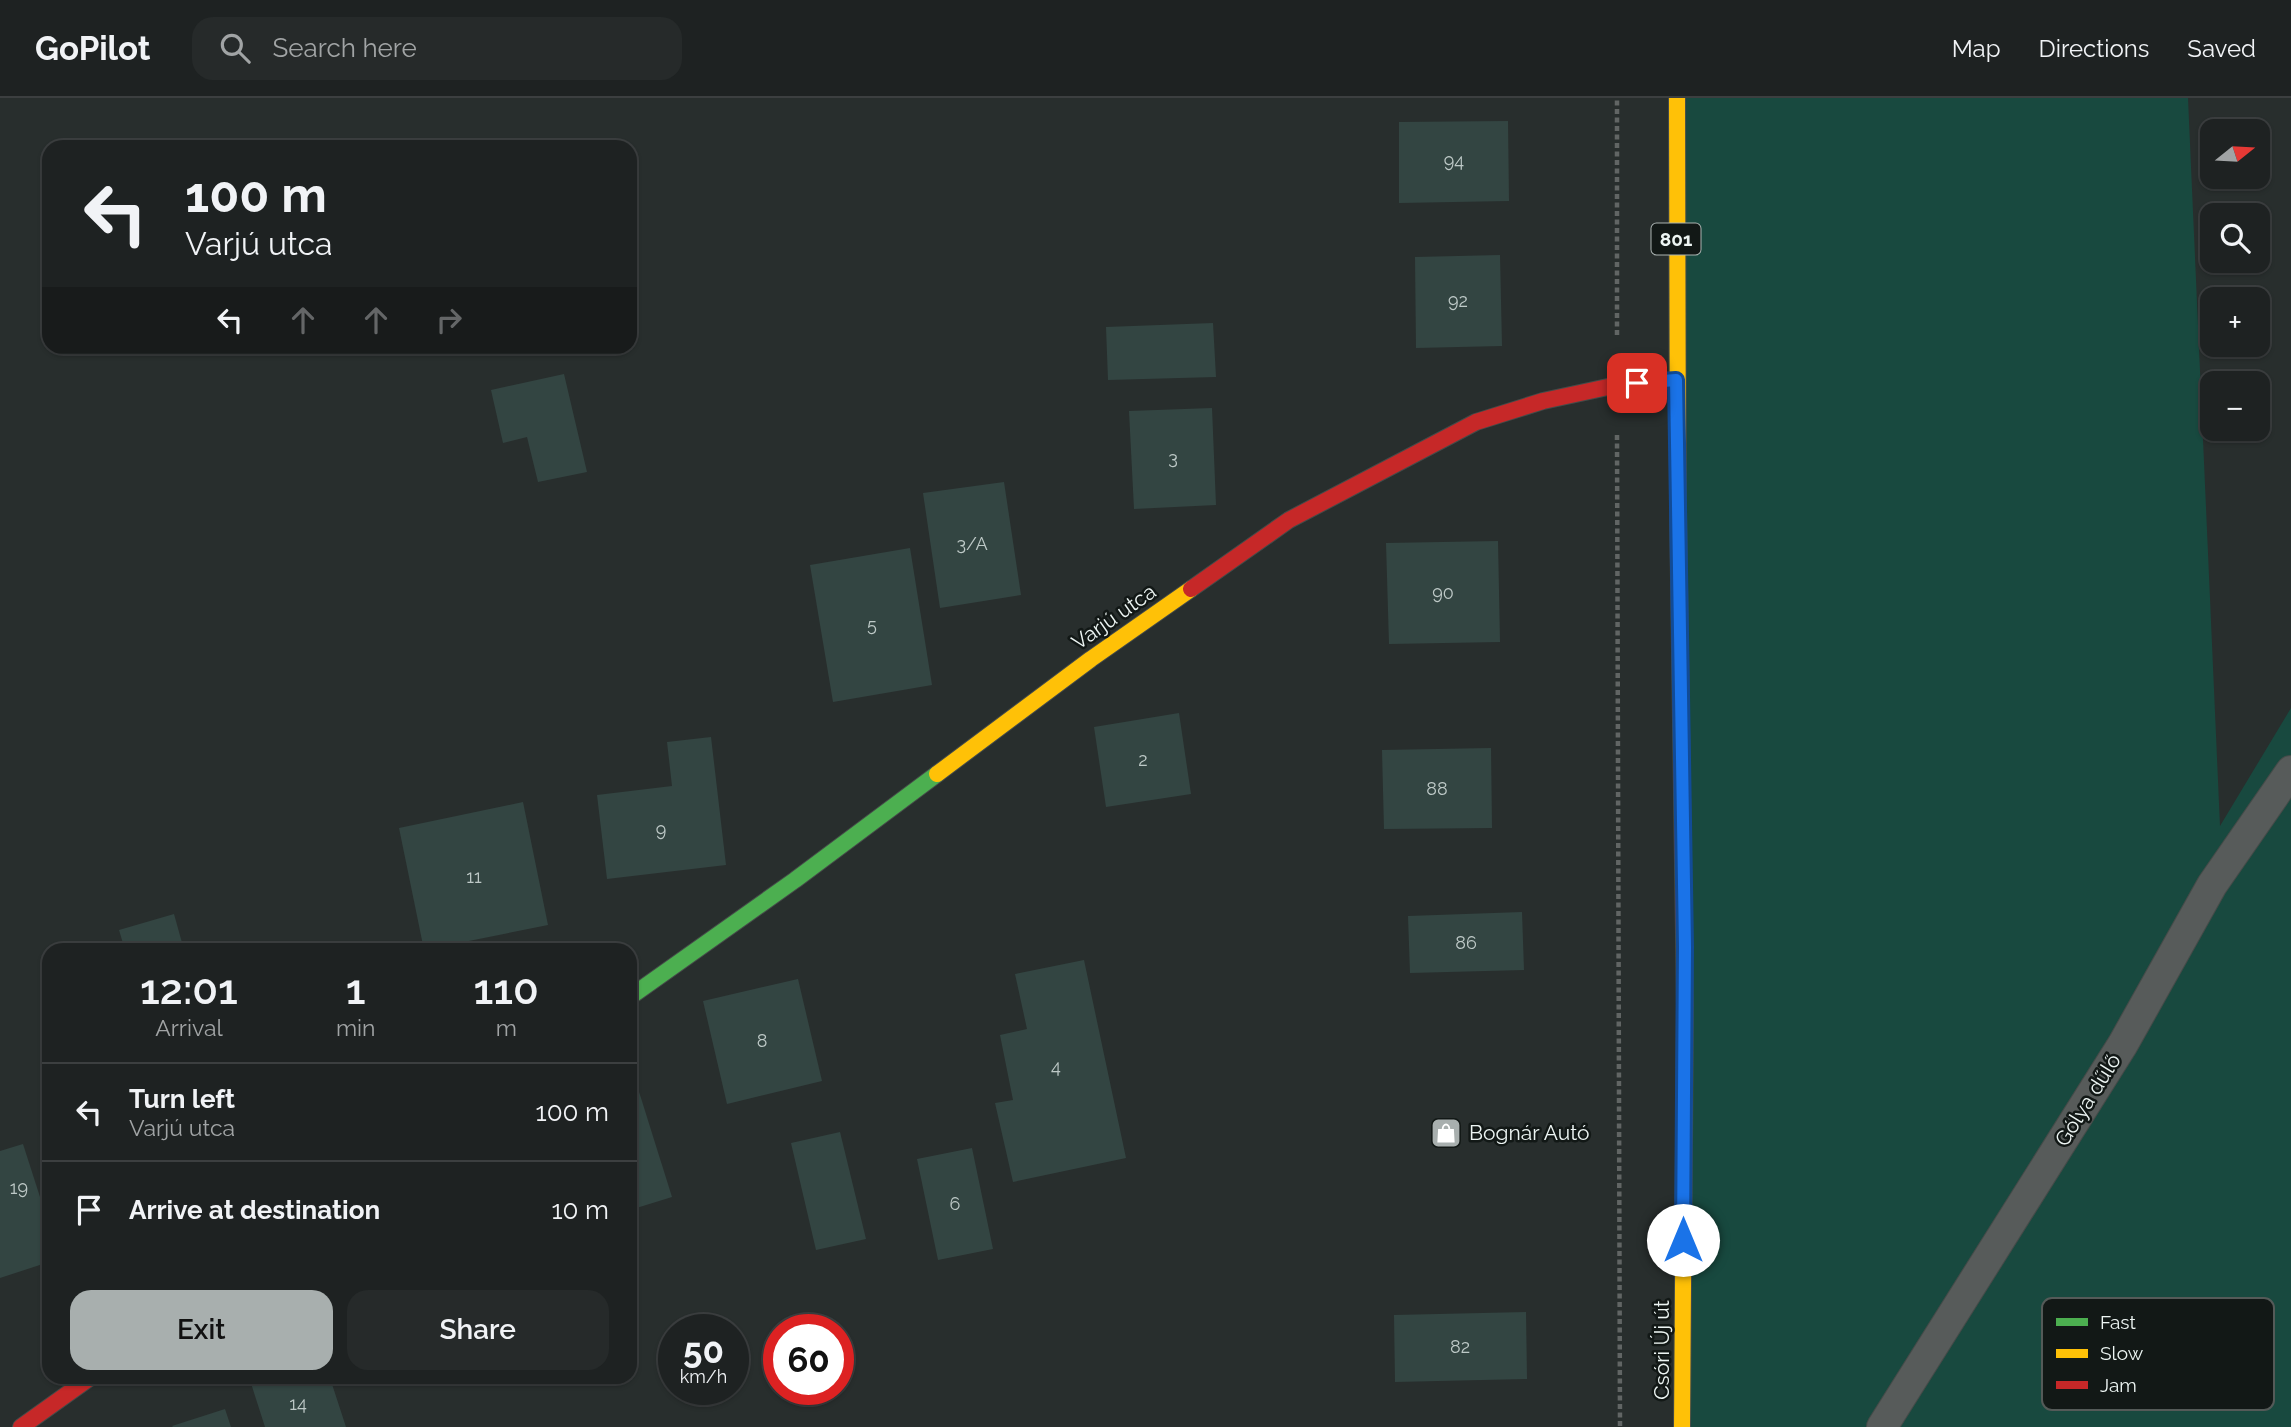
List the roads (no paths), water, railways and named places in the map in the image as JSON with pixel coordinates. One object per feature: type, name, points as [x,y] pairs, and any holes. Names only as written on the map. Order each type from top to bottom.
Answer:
[{"type":"main road","name":"Csóri Új út","points":[[1677,98],[1676,380],[1685,947],[1682,1427]]},
{"type":"main road","name":"Varjú utca","points":[[637,991],[795,880],[1090,659],[1289,520],[1476,422],[1543,401],[1617,385],[1676,380]]},
{"type":"main road","points":[[22,1427],[82,1384]]},
{"type":"lane","name":"Gólya dűlő","points":[[1882,1427],[2123,1044],[2212,885],[2291,771]]},
{"type":"place","name":"Bognár Autó","points":[[1446,1133]]}]
